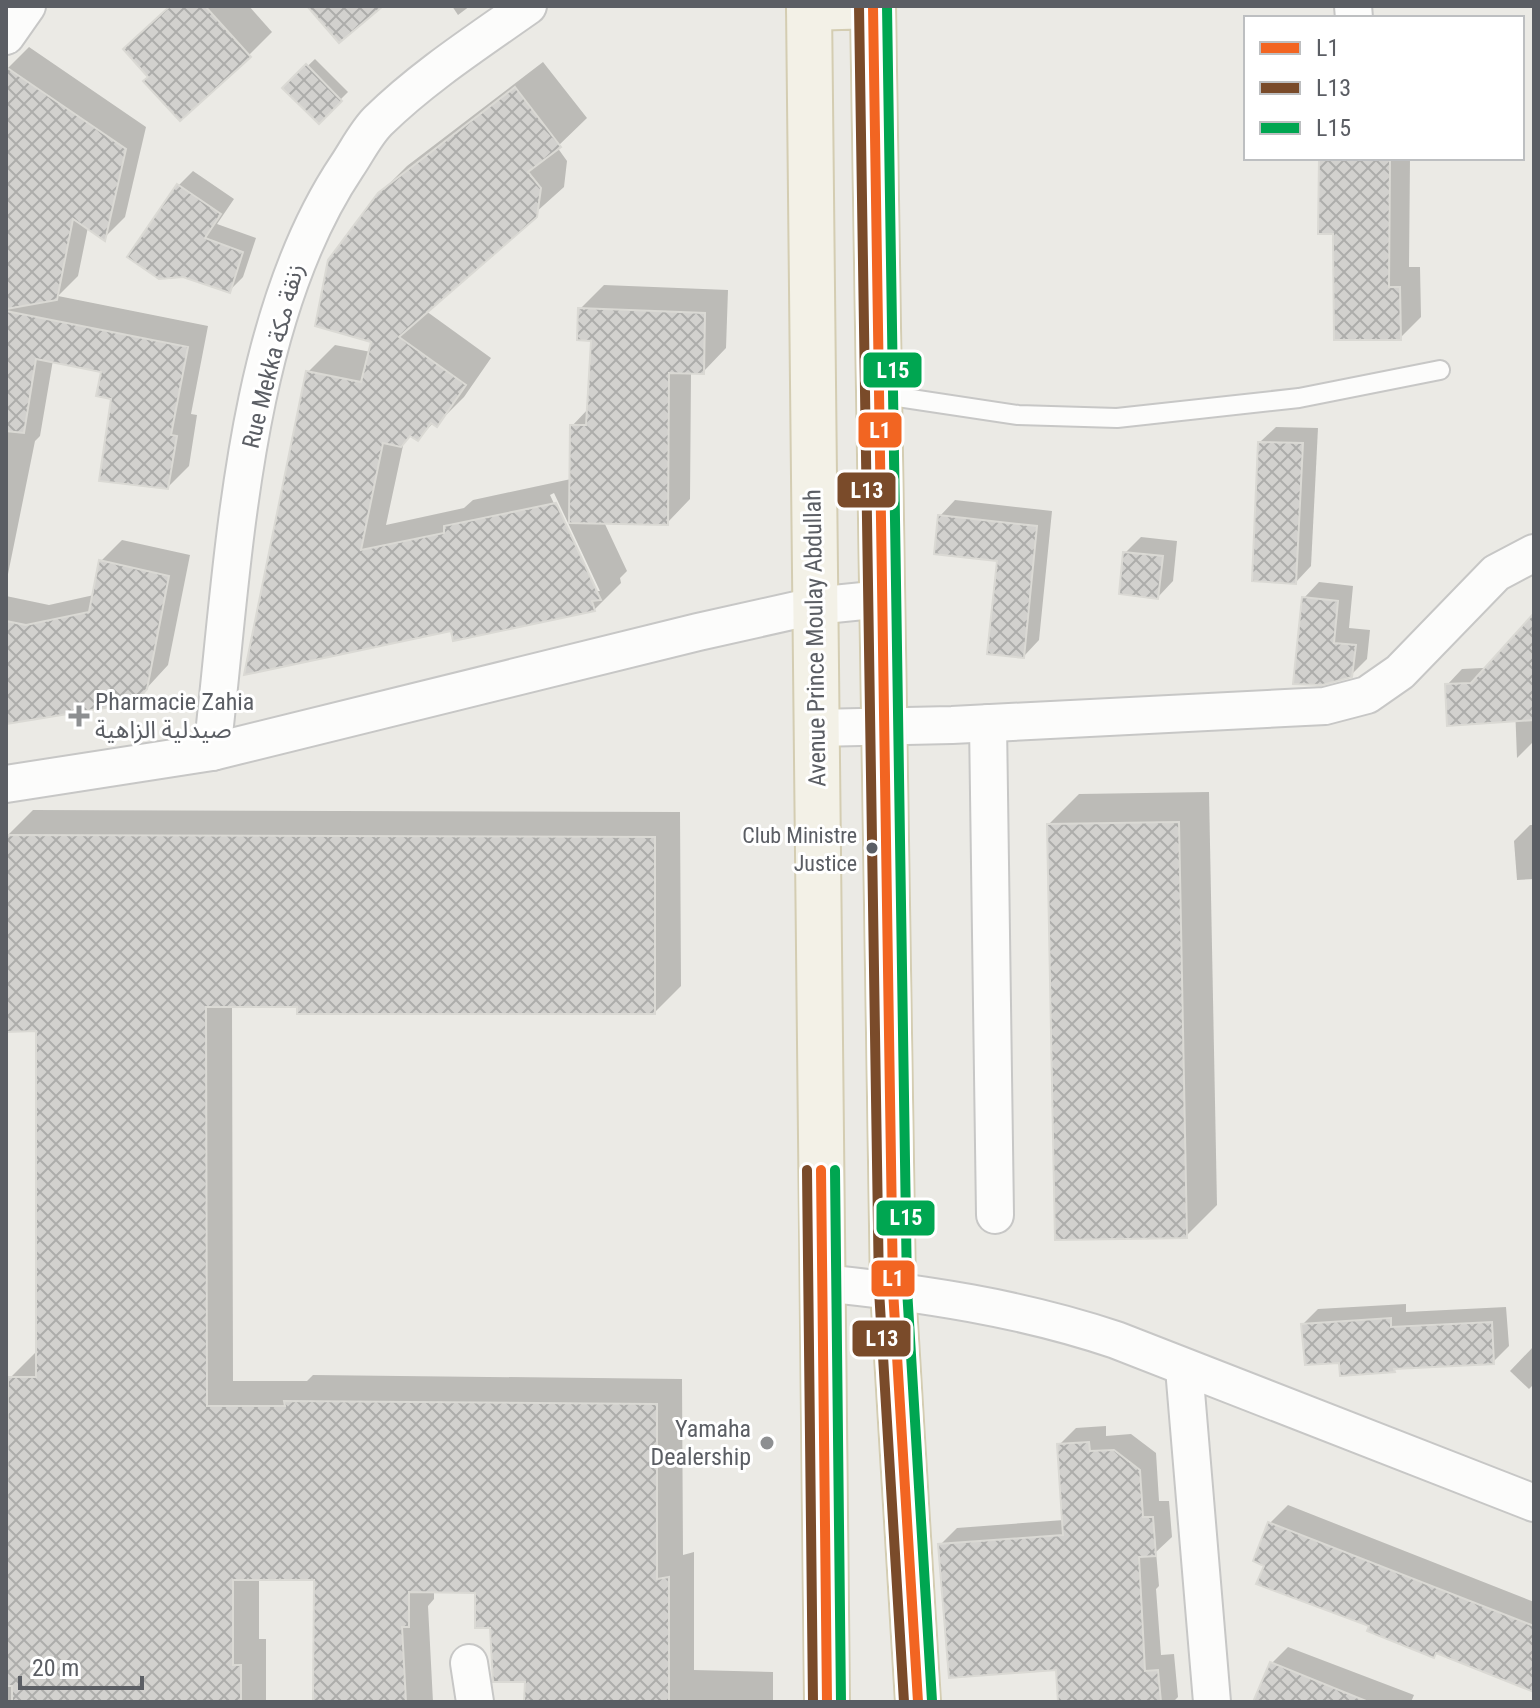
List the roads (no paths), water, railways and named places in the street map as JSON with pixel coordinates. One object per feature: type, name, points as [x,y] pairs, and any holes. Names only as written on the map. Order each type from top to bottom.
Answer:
[{"type":"main road","points":[[809,7],[873,6],[878,394],[887,727],[893,1290],[918,1702]]},
{"type":"main road","name":"Avenue Prince Moulay Abdullah","points":[[809,7],[827,1702]]},
{"type":"street","points":[[6,36],[27,6]]},
{"type":"street","name":"Rue Mekka زنقة مكة","points":[[212,752],[250,433],[295,261],[324,200],[376,122],[446,64],[528,6]]},
{"type":"street","points":[[815,728],[988,723],[1325,706],[1367,695],[1400,672],[1496,573],[1534,553]]},
{"type":"street","points":[[6,784],[212,752],[814,606],[883,599]]},
{"type":"street","points":[[988,723],[995,1215]]},
{"type":"street","points":[[822,1283],[893,1290],[1048,1317],[1534,1503]]},
{"type":"street","points":[[1184,1368],[1212,1702]]},
{"type":"street","points":[[469,1663],[475,1702]]},
{"type":"lane","points":[[878,394],[1018,415],[1117,418],[1299,398],[1440,370]]},
{"type":"place","name":"Pharmacie Zahia صيدلية الزاهية","points":[[79,716]]},
{"type":"place","name":"Club Ministre Justice","points":[[872,848]]},
{"type":"place","name":"Yamaha Dealership","points":[[767,1443]]}]
